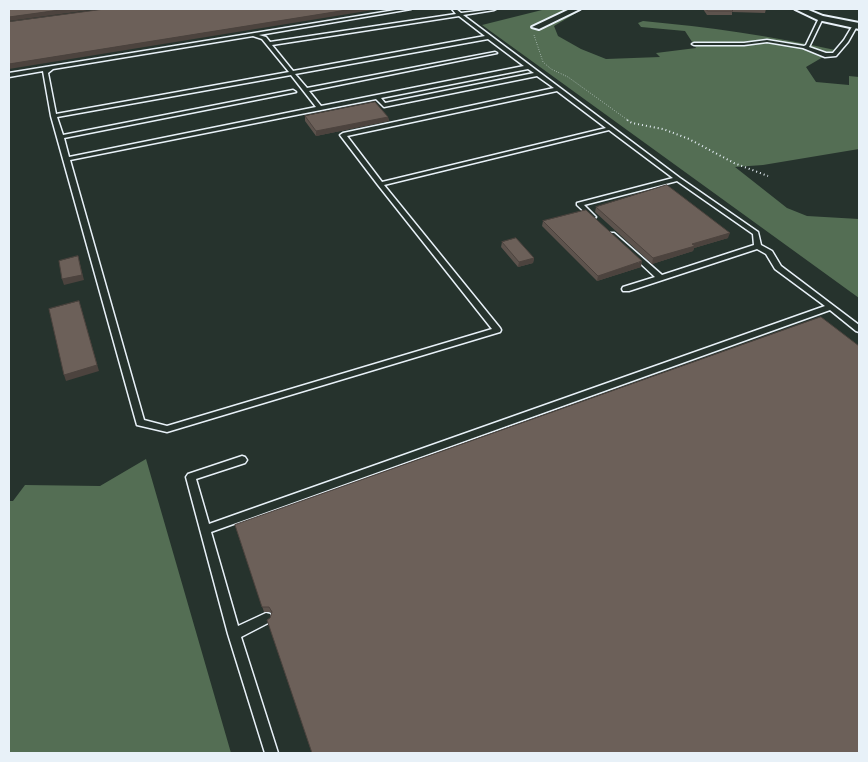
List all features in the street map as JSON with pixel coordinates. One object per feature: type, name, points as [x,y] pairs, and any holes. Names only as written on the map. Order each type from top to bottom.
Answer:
[{"type":"street","points":[[536,27],[576,9]]},
{"type":"street","points":[[801,9],[821,18],[857,26]]},
{"type":"lane","points":[[9,76],[409,9]]},
{"type":"lane","points":[[454,9],[488,37],[678,179],[756,233],[758,246],[768,253],[778,267],[859,329]]},
{"type":"lane","points":[[268,44],[369,26],[390,26],[494,9]]},
{"type":"lane","points":[[804,47],[808,46],[821,18]]},
{"type":"lane","points":[[694,44],[744,44],[767,41],[804,47],[825,55],[834,55],[842,48],[846,38],[857,26]]},
{"type":"lane","points":[[254,35],[264,38],[320,108]]},
{"type":"lane","points":[[54,116],[488,37]]},
{"type":"lane","points":[[306,90],[495,53]]},
{"type":"lane","points":[[67,159],[528,67]]},
{"type":"lane","points":[[51,68],[45,72],[54,116],[140,423],[167,429],[498,330],[380,184],[343,135],[558,89]]},
{"type":"lane","points":[[377,97],[384,105],[538,74]]},
{"type":"lane","points":[[60,137],[294,92]]},
{"type":"lane","points":[[380,184],[612,128]]},
{"type":"lane","points":[[602,224],[579,204],[678,179]]},
{"type":"lane","points":[[609,231],[660,277]]},
{"type":"lane","points":[[626,289],[758,246]]},
{"type":"lane","points":[[205,530],[831,307]]},
{"type":"lane","points":[[242,460],[192,477],[234,634],[271,753]]},
{"type":"lane","points":[[234,634],[266,618]]},
{"type":"path","points":[[536,27],[534,33],[543,62],[551,69],[568,77],[632,123],[663,130],[689,139],[734,163],[768,176]]},
{"type":"green space","points":[[546,9],[583,9],[554,26],[558,36],[581,49],[606,59],[660,57],[656,53],[696,48],[685,31],[641,27],[638,23],[643,21],[740,32],[835,50],[806,67],[816,82],[849,85],[849,76],[859,77],[859,149],[763,165],[735,167],[787,208],[807,216],[859,219],[859,298],[482,25]]},
{"type":"green space","points":[[146,459],[231,753],[9,753],[9,501],[13,501],[25,485],[100,486]]},
{"type":"building","points":[[9,9],[67,9],[9,17]]},
{"type":"building","points":[[105,9],[353,9],[9,64],[9,22]]},
{"type":"building","points":[[706,9],[731,9],[733,11],[708,11]]},
{"type":"building","points":[[375,102],[388,117],[316,131],[305,116]]},
{"type":"building","points":[[667,185],[730,233],[692,244],[695,246],[653,258],[596,207]]},
{"type":"building","points":[[586,210],[642,261],[598,276],[543,221]]},
{"type":"building","points":[[516,238],[534,258],[519,262],[502,242]]},
{"type":"building","points":[[78,256],[82,275],[62,279],[59,261]]},
{"type":"building","points":[[79,301],[97,365],[64,375],[49,309]]},
{"type":"building","points":[[821,317],[859,346],[859,753],[312,753],[267,620],[272,612],[269,607],[262,607],[235,525]]}]
